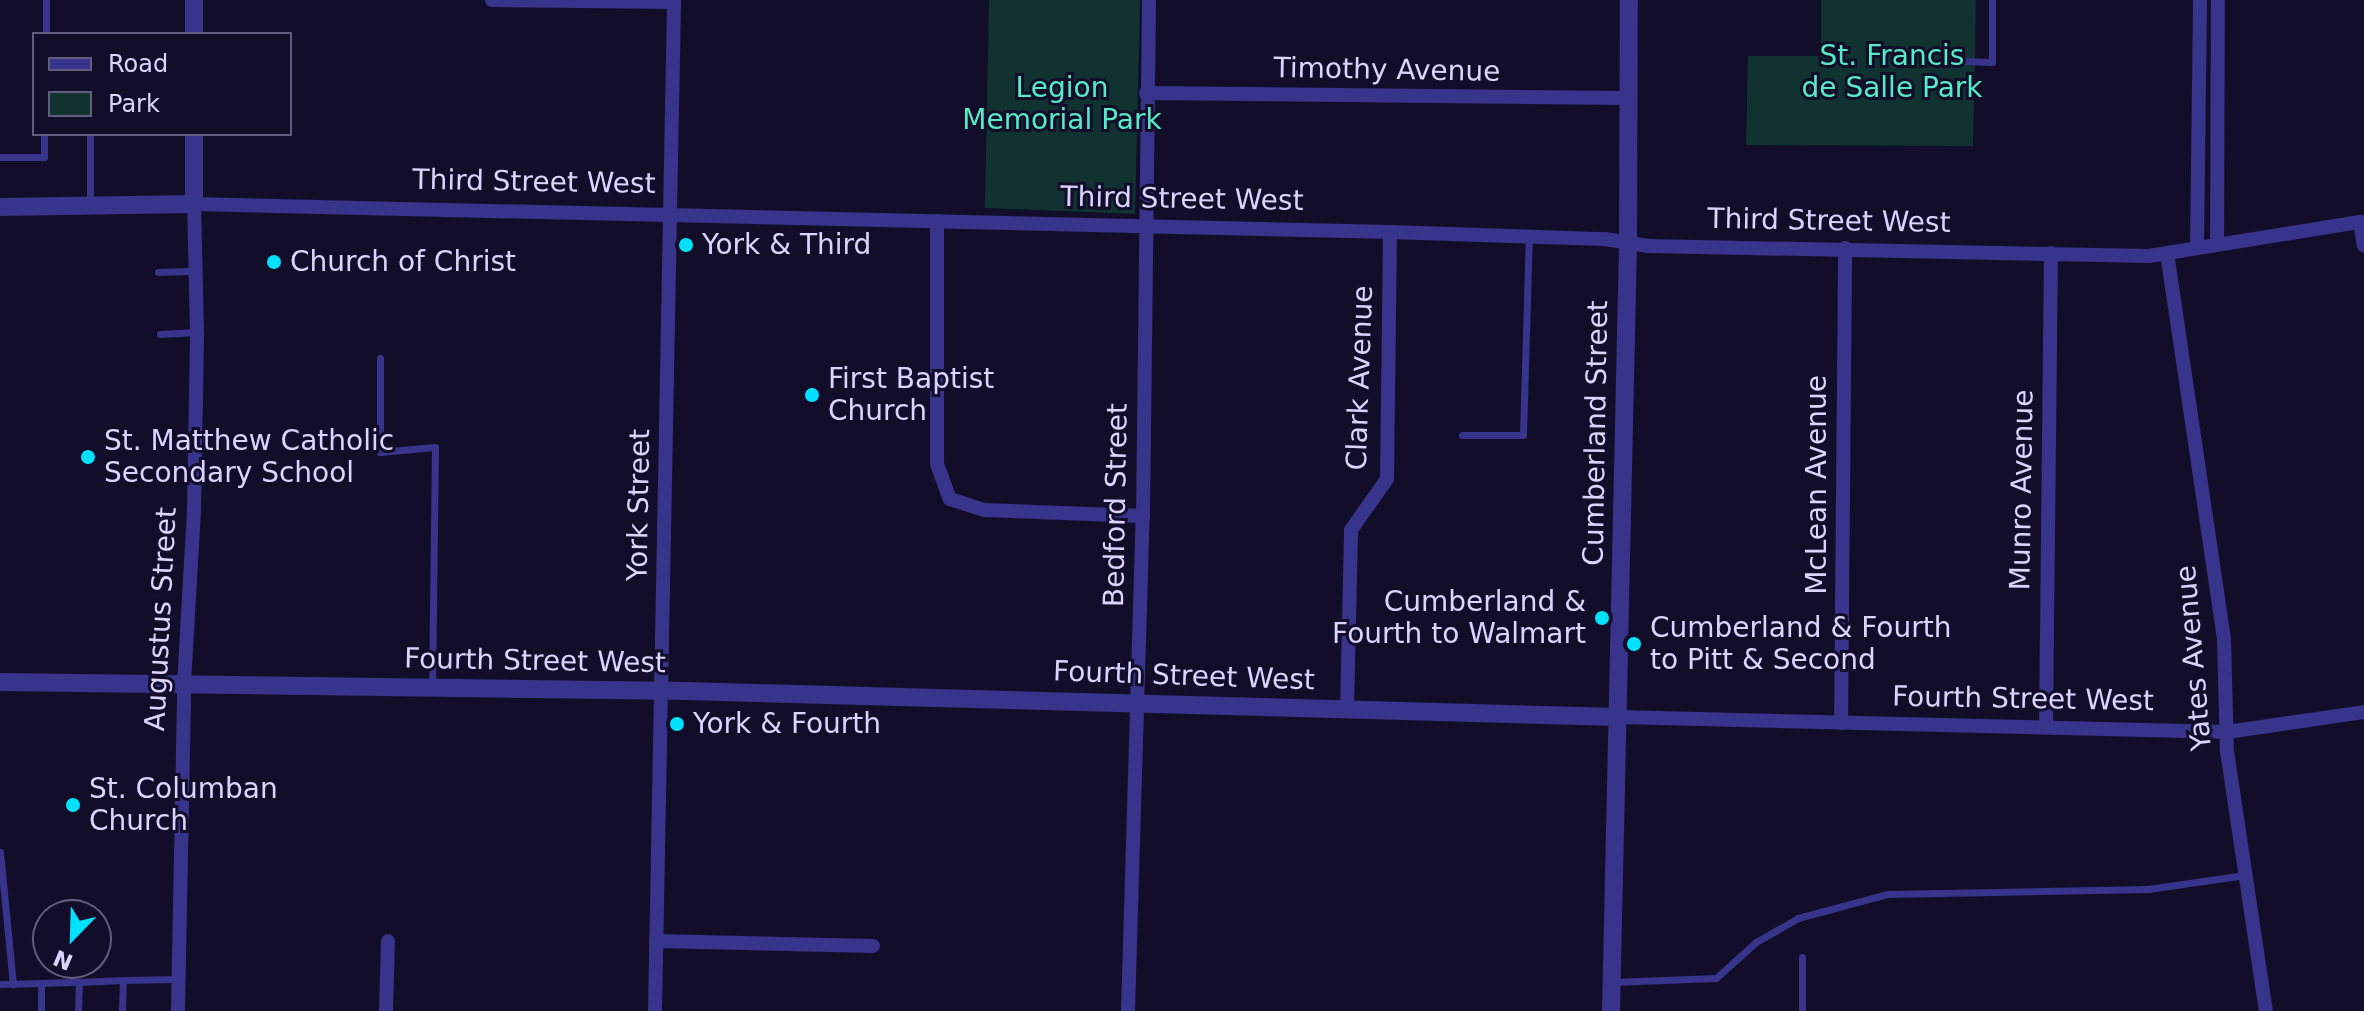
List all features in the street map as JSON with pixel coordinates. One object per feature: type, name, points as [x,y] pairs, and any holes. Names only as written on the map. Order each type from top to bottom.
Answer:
[{"type":"street","points":[[194,0],[194,32]]},
{"type":"street","points":[[492,0],[674,1]]},
{"type":"street","name":"Bedford Street","points":[[1128,1011],[1143,516],[1149,0]]},
{"type":"street","name":"Cumberland Street","points":[[1611,1011],[1628,243],[1629,0]]},
{"type":"street","points":[[2197,248],[2200,0]]},
{"type":"street","points":[[2217,244],[2218,0]]},
{"type":"street","name":"York Street","points":[[655,1011],[674,1]]},
{"type":"street","points":[[2199,46],[2218,46]]},
{"type":"street","name":"Timothy Avenue","points":[[1146,93],[1627,98]]},
{"type":"street","name":"Augustus Street","points":[[178,1011],[184,684],[194,511],[197,271],[194,136]]},
{"type":"street","points":[[2198,161],[2217,161]]},
{"type":"street","name":"Third Street West","points":[[0,207],[90,209],[194,204],[671,213],[1529,236],[1648,246],[2051,253],[2167,253],[2360,222],[2364,246]]},
{"type":"street","points":[[937,221],[937,464],[950,499],[984,510],[1143,516]]},
{"type":"street","name":"Clark Avenue","points":[[1347,709],[1351,530],[1387,479],[1390,232]]},
{"type":"street","name":"McLean Avenue","points":[[1841,723],[1845,248]]},
{"type":"street","name":"Munro Avenue","points":[[2046,726],[2051,253]]},
{"type":"street","name":"Yates Avenue","points":[[2167,253],[2224,640],[2227,732],[2266,1011]]},
{"type":"street","name":"Fourth Street West","points":[[0,682],[1138,701],[2227,732],[2364,712]]},
{"type":"street","points":[[386,1011],[388,941]]},
{"type":"street","points":[[656,941],[873,946]]},
{"type":"lane","points":[[46,0],[46,32]]},
{"type":"lane","points":[[1963,61],[1992,62],[1992,0]]},
{"type":"lane","points":[[0,157],[44,157],[44,136]]},
{"type":"lane","points":[[90,136],[90,209]]},
{"type":"lane","points":[[1462,435],[1523,435],[1529,236]]},
{"type":"lane","points":[[158,272],[197,271]]},
{"type":"lane","points":[[160,334],[197,332]]},
{"type":"lane","points":[[380,358],[380,452],[435,447],[431,688]]},
{"type":"lane","points":[[0,852],[13,984]]},
{"type":"lane","points":[[1612,982],[1716,978],[1756,942],[1798,918],[1887,894],[2148,889],[2245,875]]},
{"type":"lane","points":[[1802,957],[1802,1011]]},
{"type":"lane","points":[[0,984],[178,979]]},
{"type":"lane","points":[[122,1011],[123,980]]},
{"type":"lane","points":[[78,1011],[79,982]]},
{"type":"lane","points":[[41,983],[41,1011]]},
{"type":"green space","name":"Legion Memorial Park","points":[[989,0],[1140,0],[1135,214],[985,208]]},
{"type":"green space","name":"St. Francis de Salle Park","points":[[1821,0],[1976,0],[1973,146],[1746,145],[1748,56],[1821,56]]},
{"type":"place","name":"York & Third","points":[[686,245]]},
{"type":"place","name":"Church of Christ","points":[[274,262]]},
{"type":"place","name":"First Baptist Church","points":[[812,395]]},
{"type":"place","name":"St. Matthew Catholic Secondary School","points":[[88,457]]},
{"type":"place","name":"Cumberland & Fourth to Walmart","points":[[1602,618]]},
{"type":"place","name":"Cumberland & Fourth to Pitt & Second","points":[[1634,644]]},
{"type":"place","name":"York & Fourth","points":[[677,724]]},
{"type":"place","name":"St. Columban Church","points":[[73,805]]}]
